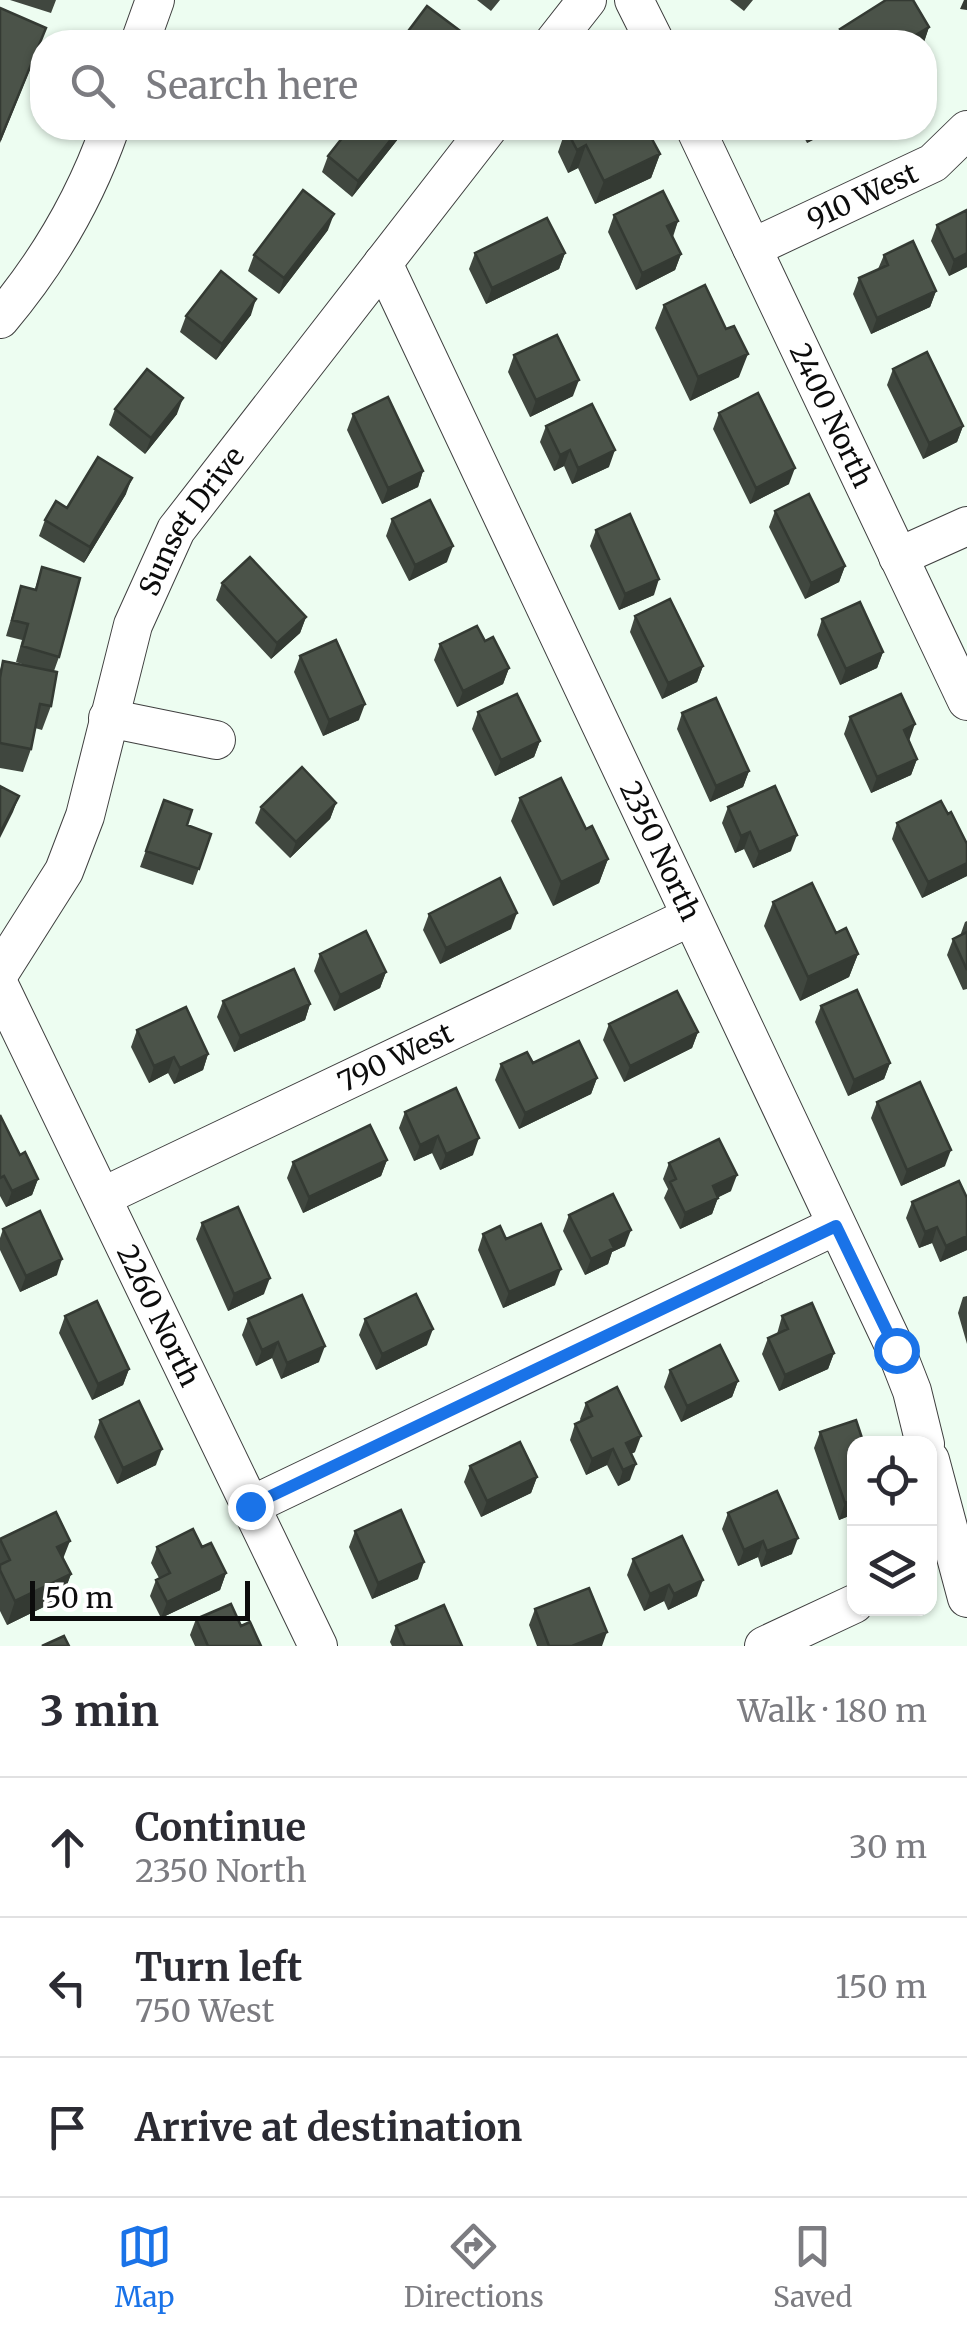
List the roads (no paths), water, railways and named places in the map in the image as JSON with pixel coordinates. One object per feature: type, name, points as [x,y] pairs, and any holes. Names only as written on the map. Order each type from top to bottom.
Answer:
[{"type":"street","points":[[144,30],[154,0]]},
{"type":"street","points":[[563,30],[587,0]]},
{"type":"street","points":[[634,0],[648,30]]},
{"type":"street","name":"910 West","points":[[752,248],[933,163],[967,130]]},
{"type":"street","points":[[0,319],[60,236],[106,140]]},
{"type":"street","name":"Sunset Drive","points":[[0,972],[64,872],[85,816],[133,625],[176,530],[479,140]]},
{"type":"street","name":"2400 North","points":[[701,140],[967,701]]},
{"type":"street","name":"2350 North","points":[[384,263],[896,1350],[923,1436]]},
{"type":"street","points":[[898,557],[967,526]]},
{"type":"street","points":[[108,718],[216,740]]},
{"type":"street","name":"790 West","points":[[102,1197],[690,917]]},
{"type":"street","name":"2260 North","points":[[0,987],[318,1646]]},
{"type":"street","points":[[250,1506],[836,1226]]},
{"type":"street","points":[[937,1520],[942,1563],[967,1598]]},
{"type":"street","points":[[764,1646],[847,1607]]}]
